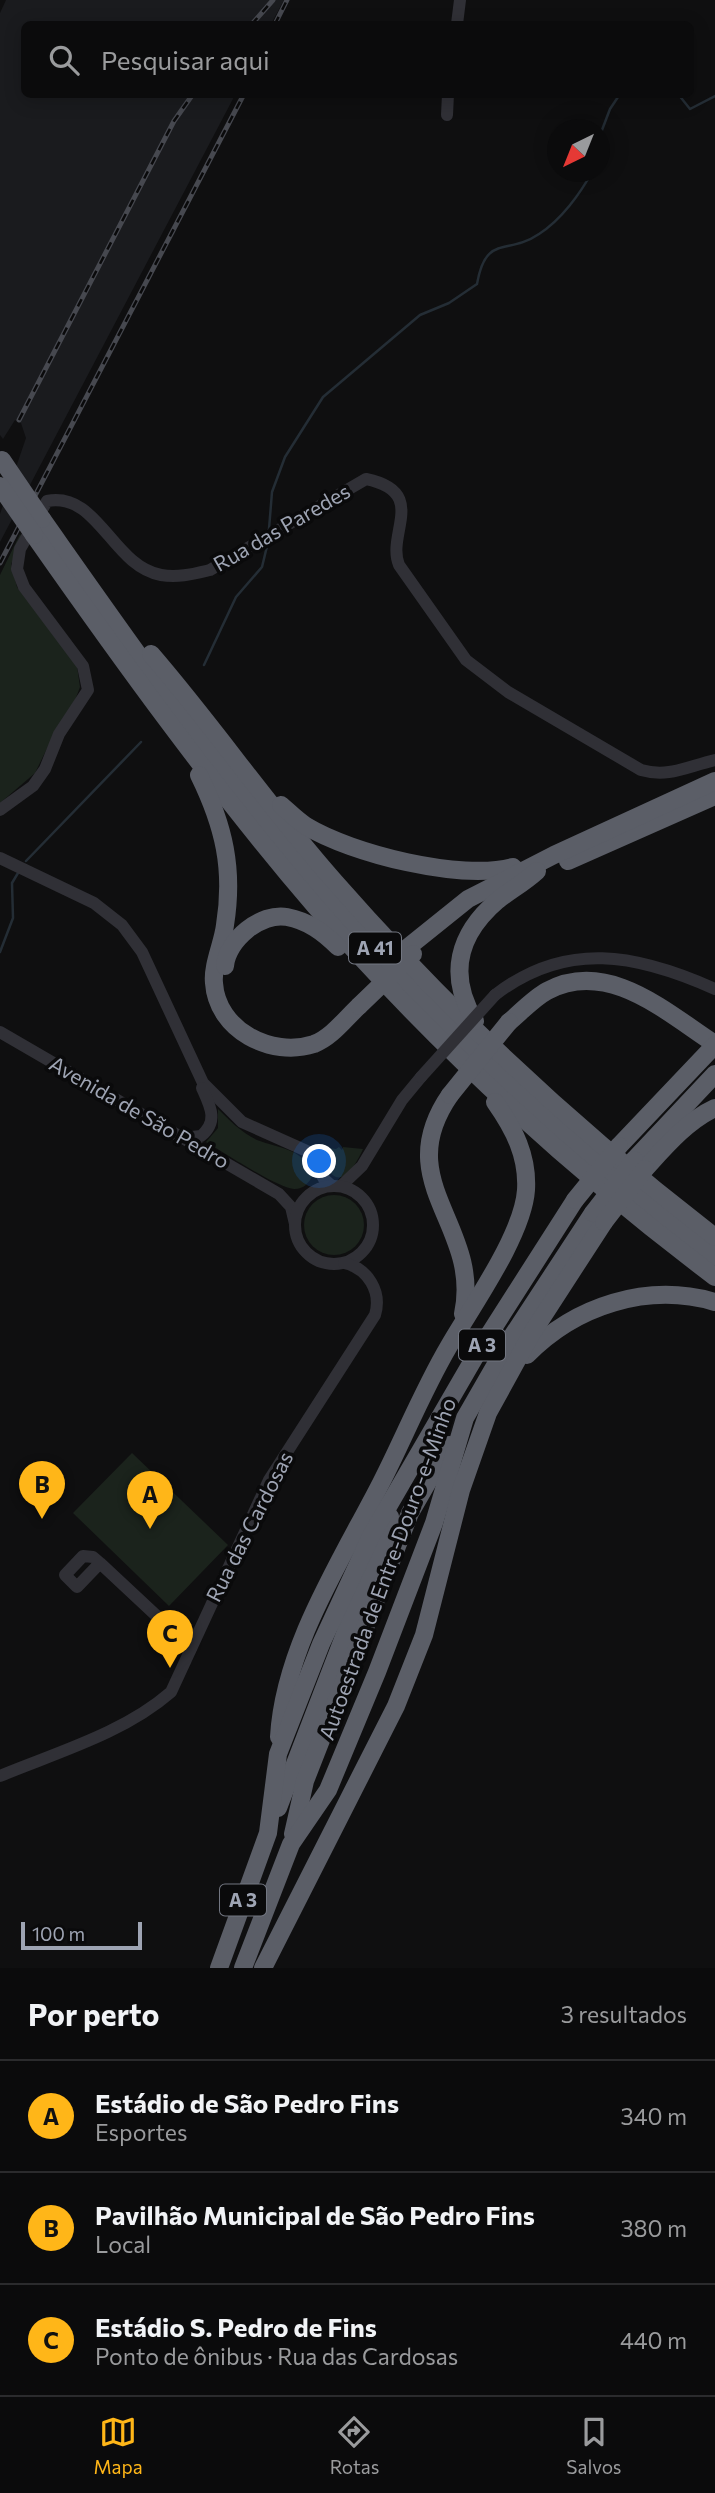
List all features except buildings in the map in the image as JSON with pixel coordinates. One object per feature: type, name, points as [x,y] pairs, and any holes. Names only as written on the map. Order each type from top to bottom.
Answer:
[{"type":"highway","name":"A 41","points":[[1,459],[38,527],[182,741],[278,862],[369,966],[475,1075],[576,1166],[715,1277]]},
{"type":"highway","name":"A 41","points":[[0,486],[90,587],[247,799],[386,960],[469,1046],[559,1130],[715,1257]]},
{"type":"highway","points":[[90,587],[153,656],[240,767],[368,919],[503,1057],[610,1153],[715,1237]]},
{"type":"highway","points":[[182,741],[219,822],[230,879],[225,928],[213,981],[225,1014],[248,1037],[268,1045],[293,1048],[315,1044],[329,1035],[356,1003],[468,899],[554,855],[715,781]]},
{"type":"highway","points":[[240,767],[303,824],[365,851],[451,871],[474,873],[493,872],[554,855]]},
{"type":"highway","points":[[410,951],[473,905],[537,871],[595,849],[715,796]]},
{"type":"highway","points":[[503,1057],[480,1030],[464,1003],[459,980],[461,959],[468,936],[483,915],[537,871]]},
{"type":"highway","points":[[356,1003],[309,1035],[295,1039],[273,1038],[252,1029],[233,1011],[224,986],[226,958],[241,934],[265,920],[285,916],[310,924],[350,958],[369,966]]},
{"type":"highway","points":[[461,1325],[467,1296],[466,1273],[428,1162],[432,1128],[450,1095],[509,1022],[545,992],[559,985],[589,979],[626,988],[715,1045]]},
{"type":"highway","name":"Autoestrada de Entre-Douro-e-Minho","points":[[219,1968],[268,1833],[278,1754],[332,1620],[371,1536],[476,1355],[575,1200],[620,1146],[715,1045]]},
{"type":"highway","points":[[263,1968],[396,1706],[424,1635],[461,1490],[488,1413],[598,1217],[715,1074]]},
{"type":"highway","points":[[278,1754],[281,1702],[321,1597],[434,1372],[515,1229],[526,1192],[525,1160],[515,1133],[475,1075]]},
{"type":"highway","points":[[640,1164],[703,1113],[715,1108]]},
{"type":"highway","name":"Autoestrada de Entre-Douro-e-Minho","points":[[243,1968],[291,1844],[328,1790],[434,1523],[465,1418],[511,1338],[598,1217]]},
{"type":"highway","points":[[503,1385],[539,1343],[562,1325],[589,1310],[619,1301],[654,1296],[691,1297],[715,1302]]},
{"type":"highway","name":"A 3","points":[[291,1844],[305,1781],[410,1513],[465,1418]]},
{"type":"highway","name":"A 3","points":[[268,1833],[382,1544],[397,1494]]},
{"type":"street","points":[[457,21],[460,0]]},
{"type":"street","points":[[447,115],[448,98]]},
{"type":"street","name":"Rua das Paredes","points":[[0,810],[33,786],[45,769],[60,734],[88,690],[83,666],[23,587],[17,569],[20,549],[47,501],[63,498],[84,508],[124,555],[158,575],[182,576],[210,570],[366,479],[375,481],[395,495],[404,513],[396,558],[399,565],[466,660],[508,692],[641,770],[658,775],[672,774],[715,760]]},
{"type":"street","points":[[0,858],[94,903],[122,925],[142,952],[161,990],[213,1116],[211,1125],[201,1136],[183,1138]]},
{"type":"street","points":[[311,1194],[337,1186],[356,1175],[388,1121],[421,1077],[495,995],[529,971],[563,960],[619,960],[676,971],[715,989]]},
{"type":"street","name":"Avenida de São Pedro","points":[[1,1032],[279,1194],[311,1194]]},
{"type":"street","points":[[192,1066],[203,1083],[242,1122],[301,1147],[315,1159],[320,1181],[300,1205],[295,1224]]},
{"type":"street","points":[[344,1263],[367,1246],[373,1231],[362,1185],[369,1156]]},
{"type":"street","points":[[318,1168],[324,1179],[357,1193],[369,1206]]},
{"type":"street","points":[[279,1194],[291,1207],[302,1246],[310,1255],[320,1261],[344,1263],[365,1274]]},
{"type":"street","name":"Rua das Cardosas","points":[[0,1776],[149,1711],[171,1692],[269,1480],[375,1315],[377,1294],[365,1274],[362,1259],[367,1246]]},
{"type":"street","points":[[100,1563],[191,1648]]},
{"type":"shaded area","points":[[6,0],[284,0],[273,21],[21,21],[21,98],[233,98],[0,542],[0,514],[26,438],[21,423],[15,420],[3,439],[0,435],[0,13]]},
{"type":"shaded area","points":[[20,534],[23,539],[11,564],[17,587],[77,666],[80,687],[71,711],[58,726],[35,773],[0,803],[0,575]]},
{"type":"shaded area","points":[[218,1109],[251,1137],[298,1155],[309,1167],[312,1177],[309,1182],[300,1188],[288,1188],[264,1177],[206,1142],[218,1128]]},
{"type":"shaded area","points":[[316,1146],[336,1149],[339,1147],[342,1150],[343,1147],[363,1149],[349,1172],[340,1178],[329,1171]]},
{"type":"shaded area","points":[[334,1195],[355,1204],[364,1225],[355,1246],[334,1255],[313,1246],[304,1225],[313,1204]]},
{"type":"shaded area","points":[[132,1453],[228,1545],[169,1606],[73,1513]]},
{"type":"waterway","points":[[681,98],[690,109],[715,96]]},
{"type":"waterway","points":[[606,119],[617,98]]},
{"type":"waterway","points":[[269,529],[272,492],[285,457],[323,397],[420,315],[449,303],[477,284],[481,268],[492,252],[528,240],[555,222],[586,182]]},
{"type":"waterway","points":[[204,665],[236,597],[262,567],[268,542]]},
{"type":"waterway","points":[[26,861],[141,742]]},
{"type":"waterway","points":[[0,952],[13,918],[12,883],[18,873]]},
{"type":"railway","points":[[255,21],[273,0]]},
{"type":"railway","points":[[276,21],[287,0]]},
{"type":"railway","points":[[19,420],[174,121],[190,98]]},
{"type":"railway","points":[[0,563],[242,98]]},
{"type":"place","name":"Pavilhão Municipal de São Pedro Fins","points":[[42,1519]]},
{"type":"place","name":"Estádio de São Pedro Fins","points":[[150,1529]]},
{"type":"place","name":"Estádio S. Pedro de Fins","points":[[170,1668]]}]
